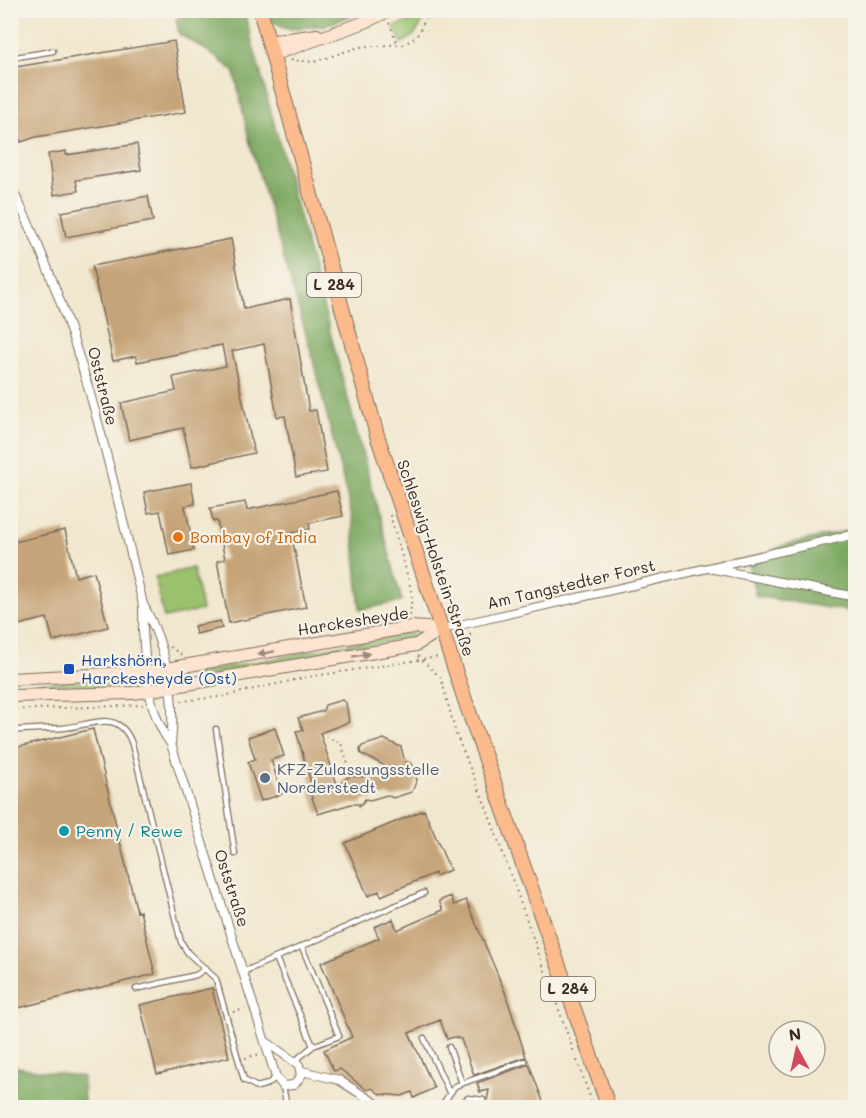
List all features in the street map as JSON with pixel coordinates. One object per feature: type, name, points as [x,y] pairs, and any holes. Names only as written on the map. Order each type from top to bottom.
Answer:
[{"type":"main road","name":"Schleswig-Holstein-Straße","points":[[260,10],[377,435],[442,629],[609,1107]]},
{"type":"main road","points":[[272,55],[290,51],[327,34],[388,12]]},
{"type":"main road","name":"Harckesheyde","points":[[10,679],[148,672],[412,627],[442,629]]},
{"type":"main road","name":"Harckesheyde","points":[[10,696],[169,688],[416,645],[442,629]]},
{"type":"street","name":"Oststraße","points":[[10,185],[44,255],[74,336],[143,604],[154,715],[171,744],[276,1077],[283,1086]]},
{"type":"street","name":"Am Tangstedter Forst","points":[[442,629],[855,534]]},
{"type":"street","name":"Am Tangstedter Forst","points":[[706,568],[855,597]]},
{"type":"street","name":"Oststraße","points":[[143,604],[156,628],[166,669],[172,712],[171,744]]},
{"type":"street","points":[[265,1041],[295,1061],[302,1071],[339,1080],[383,1107]]},
{"type":"street","points":[[283,1086],[294,1085],[302,1076],[302,1071]]},
{"type":"lane","points":[[10,58],[53,51]]},
{"type":"lane","points":[[10,731],[63,728],[102,720],[115,723],[125,730],[132,744],[181,942],[188,953],[216,979],[242,1075],[250,1085],[264,1086],[276,1077]]},
{"type":"lane","points":[[216,729],[235,854]]},
{"type":"lane","points":[[243,972],[424,893]]},
{"type":"lane","points":[[295,1061],[313,1046],[339,1036],[302,947]]},
{"type":"lane","points":[[276,958],[313,1046]]},
{"type":"lane","points":[[136,989],[196,975],[206,968]]},
{"type":"lane","points":[[424,1038],[449,1092]]},
{"type":"lane","points":[[449,1047],[462,1083]]},
{"type":"lane","points":[[437,1107],[449,1092],[462,1083],[525,1060]]},
{"type":"lane","points":[[283,1086],[287,1107]]},
{"type":"lane","points":[[456,1107],[468,1098],[483,1100]]},
{"type":"path","points":[[272,55],[292,60],[322,61],[359,47],[398,45],[412,41],[417,36],[430,10]]},
{"type":"path","points":[[388,12],[398,45]]},
{"type":"path","points":[[459,651],[462,650],[468,636],[483,620]]},
{"type":"path","points":[[170,647],[182,653],[182,657]]},
{"type":"path","points":[[418,656],[441,678],[456,734],[491,820],[594,1107]]},
{"type":"path","points":[[176,701],[219,697],[308,676],[435,658]]},
{"type":"path","points":[[10,710],[145,705]]},
{"type":"path","points":[[320,735],[341,743],[352,776]]},
{"type":"path","points":[[359,805],[361,811]]},
{"type":"path","points":[[226,1014],[253,1006]]},
{"type":"path","points":[[237,1060],[268,1052]]},
{"type":"green space","points":[[268,10],[364,11],[327,25],[289,29],[271,21]]},
{"type":"green space","points":[[196,11],[244,11],[402,601],[360,610],[352,516],[310,348],[249,139],[234,71],[179,34],[176,19]]},
{"type":"green space","points":[[419,11],[428,11],[415,34],[402,43],[394,27],[408,22]]},
{"type":"green space","points":[[855,529],[855,612],[756,596],[748,563],[784,545]]},
{"type":"green space","points":[[193,568],[202,610],[164,618],[155,577]]},
{"type":"green space","points":[[411,632],[412,637],[194,679],[193,674]]},
{"type":"green space","points":[[126,679],[127,687],[11,689],[10,684]]},
{"type":"green space","points":[[10,1066],[83,1077],[84,1107],[11,1107]]},
{"type":"building","points":[[174,41],[186,112],[36,137],[21,142],[10,82],[10,68]]},
{"type":"building","points":[[137,144],[141,170],[76,180],[78,191],[54,195],[48,154],[66,151],[66,155]]},
{"type":"building","points":[[148,196],[153,221],[66,237],[61,212]]},
{"type":"building","points":[[231,239],[244,309],[290,299],[309,411],[316,410],[327,472],[296,477],[285,416],[277,417],[264,344],[232,351],[254,453],[192,467],[183,428],[129,440],[121,403],[176,391],[173,377],[226,366],[222,345],[137,362],[136,356],[113,361],[92,266]]},
{"type":"building","points":[[191,483],[195,504],[185,506],[194,550],[169,555],[160,511],[148,513],[144,492]]},
{"type":"building","points":[[337,491],[343,516],[309,523],[310,529],[291,533],[306,607],[229,623],[217,561],[225,559],[217,521],[213,521],[210,508],[245,502],[247,510]]},
{"type":"building","points":[[65,530],[76,577],[94,572],[108,627],[53,641],[47,618],[10,627],[10,543]]},
{"type":"building","points":[[220,621],[222,628],[196,634],[194,626]]},
{"type":"building","points":[[342,700],[346,703],[349,722],[320,733],[338,787],[349,776],[361,777],[390,768],[361,754],[360,750],[362,746],[384,739],[401,747],[405,762],[412,764],[417,780],[412,792],[393,798],[387,795],[370,800],[365,799],[362,804],[351,804],[318,814],[308,787],[312,786],[296,731],[303,730],[298,718],[323,711],[325,705]]},
{"type":"building","name":"KFZ-Zulassungsstelle Norderstedt","points":[[275,728],[284,756],[271,760],[282,794],[261,801],[248,762],[255,759],[248,737]]},
{"type":"building","name":"Penny / Rewe","points":[[93,729],[137,912],[140,911],[155,974],[10,1010],[10,749]]},
{"type":"building","points":[[424,810],[450,870],[436,876],[435,873],[381,896],[379,891],[368,896],[345,843]]},
{"type":"building","points":[[451,896],[454,905],[466,900],[505,992],[526,1057],[474,1075],[461,1039],[454,1037],[447,1039],[440,1020],[409,1033],[434,1088],[414,1098],[412,1092],[402,1096],[380,1094],[372,1088],[367,1090],[340,1069],[334,1071],[324,1050],[352,1037],[321,963],[379,938],[374,927],[393,919],[397,930],[443,910],[439,901]]},
{"type":"building","points":[[212,988],[229,1057],[157,1074],[140,1005]]},
{"type":"building","points":[[529,1064],[545,1107],[486,1107],[489,1090],[480,1092],[477,1083]]},
{"type":"place","name":"Bombay of India","points":[[178,537]]},
{"type":"place","name":"Harkshörn, Harckesheyde (Ost)","points":[[69,669]]},
{"type":"place","name":"KFZ-Zulassungsstelle Norderstedt","points":[[265,778]]},
{"type":"place","name":"Penny / Rewe","points":[[64,831]]}]
